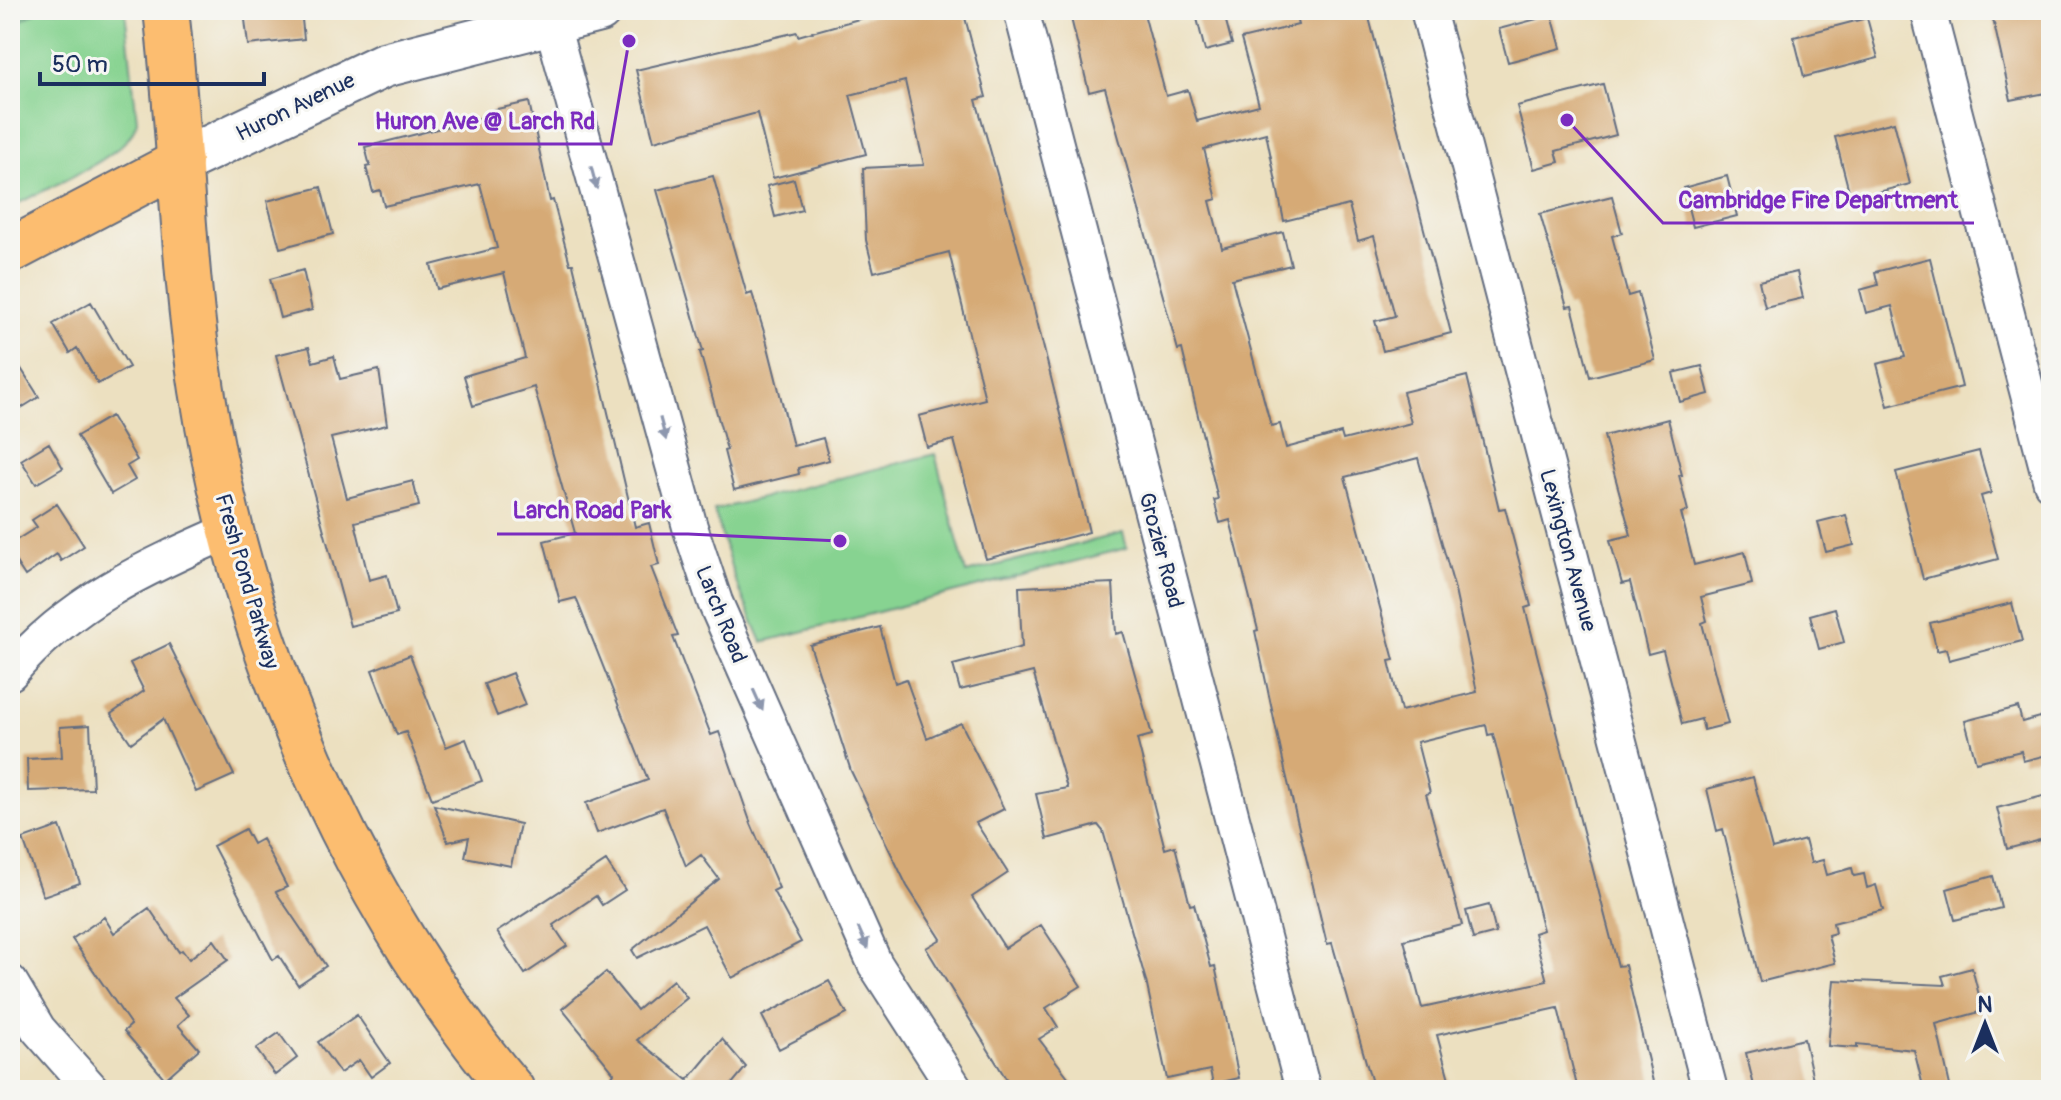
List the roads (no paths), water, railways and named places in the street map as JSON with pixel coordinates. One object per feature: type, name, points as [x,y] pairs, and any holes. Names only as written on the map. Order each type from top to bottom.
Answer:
[{"type":"main road","name":"Fresh Pond Parkway","points":[[166,10],[201,388],[231,530],[265,648],[328,796],[423,971],[512,1090]]},
{"type":"main road","name":"Huron Avenue","points":[[10,251],[180,162]]},
{"type":"street","name":"Huron Avenue","points":[[180,162],[384,65],[550,16],[599,10]]},
{"type":"street","name":"Grozier Road","points":[[1021,10],[1303,1090]]},
{"type":"street","name":"Lexington Avenue","points":[[1428,10],[1710,1090]]},
{"type":"street","points":[[1928,10],[2051,483]]},
{"type":"street","name":"Larch Road","points":[[550,16],[690,527],[715,602],[875,964],[956,1090]]},
{"type":"street","points":[[10,673],[58,625],[113,584],[231,530]]},
{"type":"street","points":[[10,982],[71,1083]]},
{"type":"place","name":"Huron Ave @ Larch Rd","points":[[629,41]]},
{"type":"place","name":"Cambridge Fire Department","points":[[1567,120]]},
{"type":"place","name":"Larch Road Park","points":[[840,541]]}]
